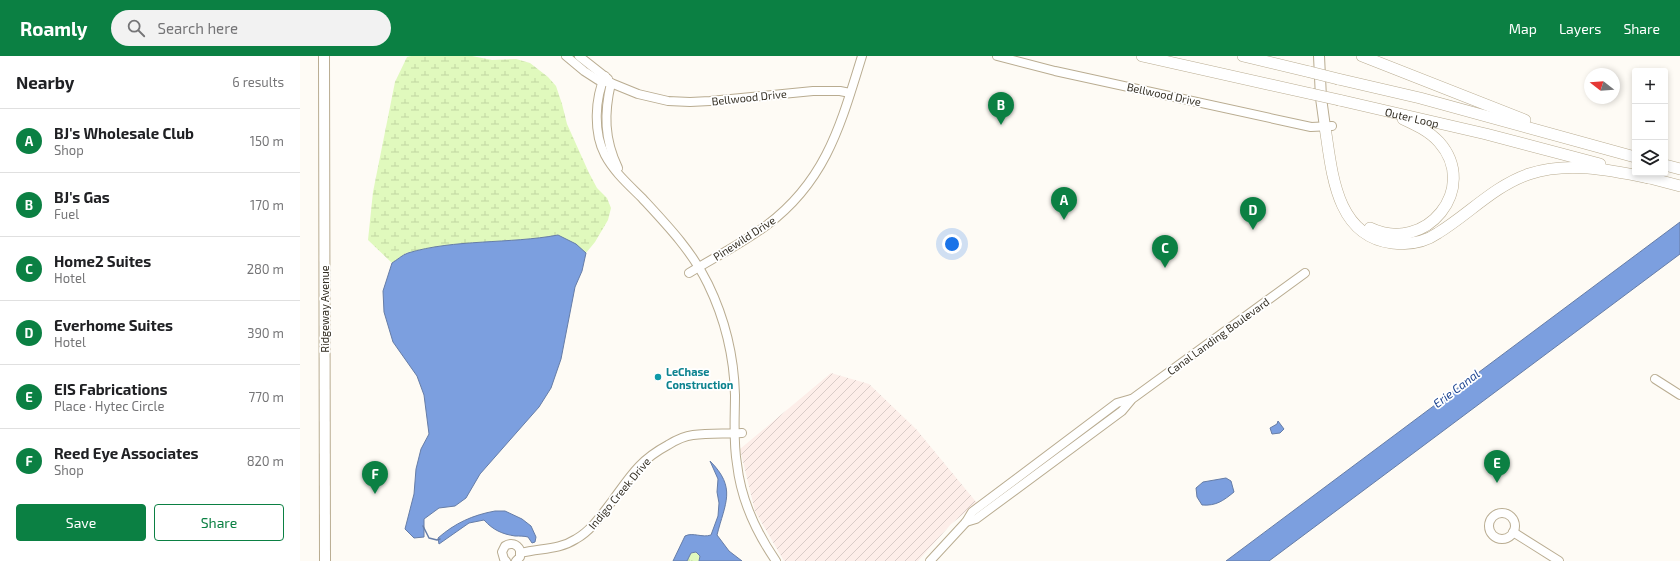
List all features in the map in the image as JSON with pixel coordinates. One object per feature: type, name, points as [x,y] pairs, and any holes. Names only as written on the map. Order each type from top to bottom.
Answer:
[{"type":"highway","name":"Outer Loop","points":[[1142,56],[1486,134],[1680,186]]},
{"type":"highway","name":"Outer Loop","points":[[1243,56],[1420,98],[1632,156]]},
{"type":"highway","points":[[1362,56],[1550,130],[1593,145]]},
{"type":"highway","points":[[1328,127],[1343,193],[1347,205],[1357,218],[1373,230],[1390,234],[1406,234],[1425,227],[1439,215],[1451,194],[1452,174],[1447,154],[1437,140],[1421,128],[1402,119],[1366,106]]},
{"type":"highway","points":[[1328,127],[1336,184],[1344,210],[1351,220],[1364,232],[1377,239],[1390,243],[1409,244],[1431,238],[1444,230],[1498,189],[1521,177],[1537,172],[1561,168],[1577,168],[1649,178]]},
{"type":"highway","points":[[1668,166],[1680,169]]},
{"type":"main road","name":"Ridgeway Avenue","points":[[324,56],[325,561]]},
{"type":"main road","points":[[1319,56],[1321,91],[1328,127]]},
{"type":"main road","points":[[1326,56],[1328,127]]},
{"type":"street","name":"Bellwood Drive","points":[[566,56],[588,74],[646,96],[683,102],[710,102],[813,91],[840,91],[850,93]]},
{"type":"street","name":"Bellwood Drive","points":[[579,56],[606,80]]},
{"type":"street","points":[[850,93],[862,56]]},
{"type":"street","name":"Bellwood Drive","points":[[997,56],[1048,69],[1311,127],[1328,127]]},
{"type":"street","points":[[606,80],[597,112],[600,139],[608,160],[675,234],[699,267],[717,305],[729,344],[738,433],[737,465],[743,495],[764,544],[776,561]]},
{"type":"street","name":"Pinewild Drive","points":[[689,273],[764,228],[783,212],[799,195],[816,173],[829,151],[839,128],[850,93]]},
{"type":"street","name":"Canal Landing Boulevard","points":[[930,561],[966,522],[972,512],[1117,403],[1132,399],[1305,273]]},
{"type":"street","points":[[1655,379],[1680,395]]},
{"type":"street","name":"Indigo Creek Drive","points":[[521,553],[534,549],[553,548],[565,545],[586,533],[595,524],[646,458],[679,438],[692,435],[738,433]]},
{"type":"street","points":[[1513,532],[1559,561]]},
{"type":"street","points":[[506,561],[502,552],[508,544],[516,545],[521,553],[520,557],[516,561]]},
{"type":"shaded area","points":[[831,373],[869,384],[916,429],[977,503],[951,524],[918,561],[784,561],[755,511],[740,449]]},
{"type":"green space","points":[[472,56],[492,60],[516,59],[530,63],[548,77],[556,86],[567,124],[589,173],[597,188],[607,198],[611,208],[608,220],[595,242],[586,253],[582,253],[558,235],[535,239],[440,247],[406,253],[392,263],[368,240],[373,192],[395,82],[407,57]]},
{"type":"green space","points":[[696,552],[700,556],[699,561],[687,561],[691,553]]},
{"type":"water","points":[[1680,222],[1680,254],[1269,561],[1226,561]]},
{"type":"water","points":[[558,235],[576,244],[586,253],[582,271],[575,287],[561,359],[551,388],[539,407],[480,474],[466,498],[455,506],[439,508],[424,519],[424,537],[414,538],[405,529],[414,494],[416,469],[421,449],[429,434],[424,395],[417,376],[393,342],[384,312],[383,291],[392,263],[406,254],[426,249]]},
{"type":"water","points":[[1278,421],[1284,429],[1280,433],[1272,434],[1270,428],[1277,424]]},
{"type":"water","points":[[710,461],[724,479],[727,496],[717,535],[729,551],[742,561],[699,561],[700,556],[696,552],[691,553],[687,561],[673,561],[685,536],[711,535],[718,516],[719,503],[717,492],[718,479]]},
{"type":"water","points":[[1226,478],[1231,481],[1234,492],[1219,502],[1211,505],[1202,505],[1197,497],[1196,488],[1203,482]]},
{"type":"water","points":[[495,511],[505,511],[522,519],[531,526],[536,537],[535,542],[532,543],[528,537],[502,533],[494,529],[484,520],[469,523],[439,544],[438,538],[458,524],[472,517]]},
{"type":"waterway","points":[[423,526],[429,538],[437,540],[440,539]]},
{"type":"place","name":"BJ's Gas","points":[[1001,125]]},
{"type":"place","name":"BJ's Wholesale Club","points":[[1064,220]]},
{"type":"place","name":"Everhome Suites","points":[[1253,230]]},
{"type":"place","name":"Home2 Suites","points":[[1165,268]]},
{"type":"place","name":"LeChase Construction","points":[[658,377]]},
{"type":"place","name":"EIS Fabrications","points":[[1497,483]]},
{"type":"place","name":"Reed Eye Associates","points":[[375,494]]},
{"type":"water label","name":"Erie Canal","points":[[1456,388]]}]
